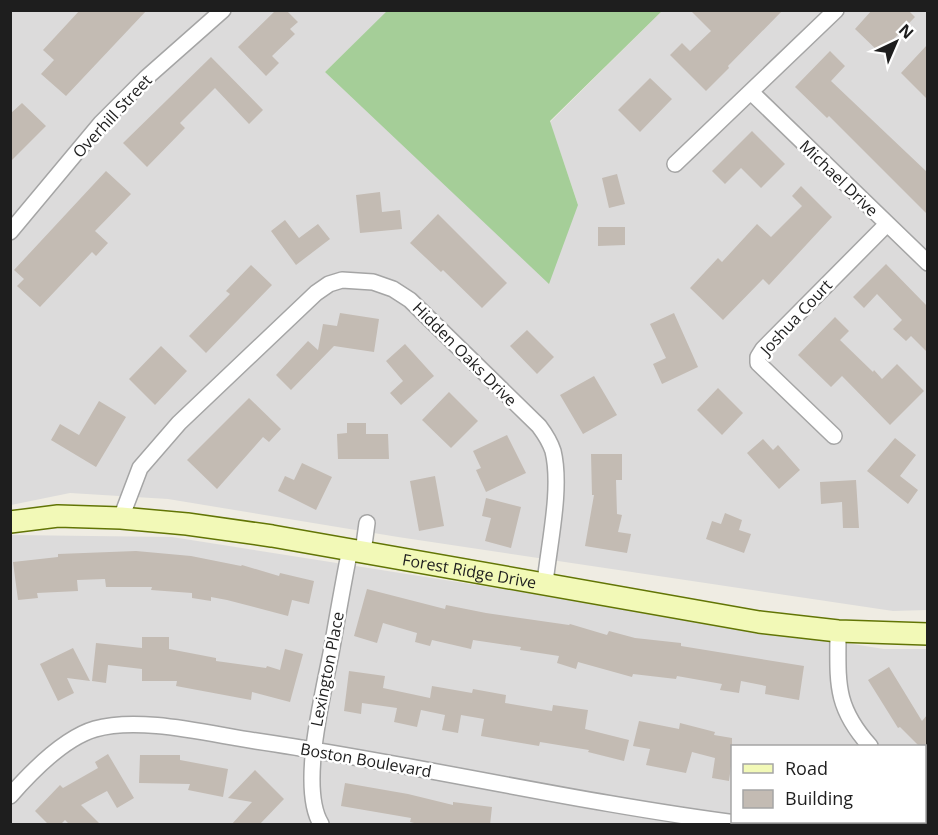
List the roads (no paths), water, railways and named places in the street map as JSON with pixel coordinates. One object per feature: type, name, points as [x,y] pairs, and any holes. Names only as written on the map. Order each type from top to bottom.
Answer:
[{"type":"main road","name":"Forest Ridge Drive","points":[[10,522],[58,516],[121,518],[261,534],[759,622],[838,631],[927,634]]},
{"type":"street","name":"Overhill Street","points":[[10,232],[101,123],[146,78],[223,10]]},
{"type":"street","points":[[675,164],[836,10]]},
{"type":"street","name":"Michael Drive","points":[[751,92],[927,263]]},
{"type":"street","name":"Joshua Court","points":[[834,436],[758,363],[758,357],[763,349],[887,224]]},
{"type":"street","name":"Hidden Oaks Drive","points":[[121,518],[140,468],[179,423],[286,320],[329,284],[342,280],[373,282],[393,289],[410,300],[539,426],[548,439],[553,451],[556,483],[545,583]]},
{"type":"street","name":"Lexington Place","points":[[321,825],[314,807],[312,789],[315,735],[356,550],[367,523]]},
{"type":"street","points":[[838,631],[838,683],[842,705],[868,745]]},
{"type":"street","name":"Boston Boulevard","points":[[10,796],[48,757],[70,741],[93,729],[140,723],[315,750],[657,819],[743,825]]}]
